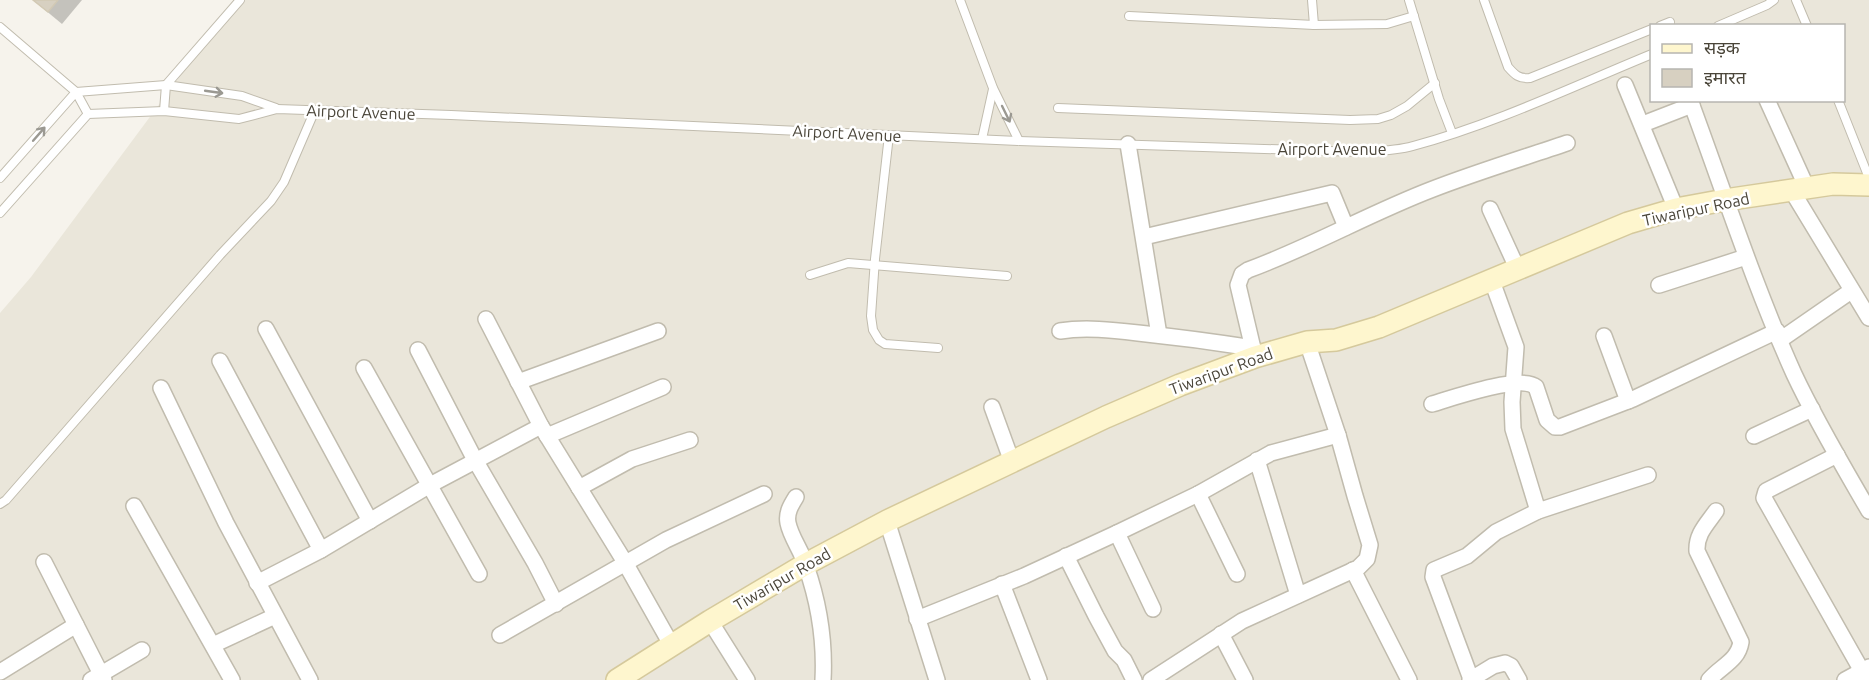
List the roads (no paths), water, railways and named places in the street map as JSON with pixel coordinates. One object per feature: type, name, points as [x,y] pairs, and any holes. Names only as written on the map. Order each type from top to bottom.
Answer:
[{"type":"street","points":[[1625,85],[1676,209]]},
{"type":"street","points":[[1768,102],[1799,190],[1851,291],[1869,318]]},
{"type":"street","points":[[1642,124],[1691,103],[1746,257],[1779,336],[1812,409],[1869,511]]},
{"type":"street","points":[[1060,331],[1103,330],[1159,335],[1254,353],[1238,285],[1242,274],[1296,252],[1432,189],[1567,143]]},
{"type":"street","points":[[1128,144],[1159,335]]},
{"type":"street","name":"Tiwaripur Road","points":[[629,677],[710,621],[806,564],[887,521],[1106,417],[1254,353],[1307,342],[1336,340],[1379,327],[1628,223],[1676,209],[1833,184],[1869,185]]},
{"type":"street","points":[[1144,237],[1332,193],[1346,227]]},
{"type":"street","points":[[1490,209],[1518,270]]},
{"type":"street","points":[[1659,285],[1746,257]]},
{"type":"street","points":[[1492,281],[1516,347],[1513,429],[1538,511]]},
{"type":"street","points":[[1432,404],[1513,382],[1528,382],[1536,387],[1547,420],[1555,427],[1560,427],[1628,401],[1779,336],[1851,291]]},
{"type":"street","points":[[486,319],[544,431],[626,564],[672,646]]},
{"type":"street","points":[[266,329],[370,521]]},
{"type":"street","points":[[518,382],[658,331]]},
{"type":"street","points":[[1604,336],[1628,401]]},
{"type":"street","points":[[1152,680],[1242,621],[1353,570],[1367,559],[1370,545],[1338,435],[1307,342]]},
{"type":"street","points":[[418,350],[475,460],[556,604]]},
{"type":"street","points":[[220,361],[321,550]]},
{"type":"street","points":[[364,368],[478,574]]},
{"type":"street","points":[[257,583],[321,550],[475,460],[544,431],[663,387]]},
{"type":"street","points":[[161,388],[226,523],[310,680]]},
{"type":"street","points":[[992,407],[1012,462]]},
{"type":"street","points":[[1754,436],[1812,409]]},
{"type":"street","points":[[917,619],[1117,533],[1198,494],[1271,453],[1338,435]]},
{"type":"street","points":[[579,488],[632,459],[690,440]]},
{"type":"street","points":[[1837,455],[1766,491],[1764,498],[1866,672],[1845,680]]},
{"type":"street","points":[[1257,460],[1299,595]]},
{"type":"street","points":[[1519,680],[1511,666],[1505,663],[1493,666],[1470,680],[1433,572],[1437,567],[1467,556],[1496,532],[1538,511],[1648,475]]},
{"type":"street","points":[[500,635],[666,540],[764,494]]},
{"type":"street","points":[[1198,494],[1237,574]]},
{"type":"street","points":[[796,497],[789,508],[788,524],[806,564],[817,604],[822,630],[823,680]]},
{"type":"street","points":[[134,506],[232,680]]},
{"type":"street","points":[[1709,680],[1735,658],[1740,651],[1741,642],[1697,551],[1696,541],[1699,534],[1716,511]]},
{"type":"street","points":[[887,521],[937,680]]},
{"type":"street","points":[[1117,533],[1153,609]]},
{"type":"street","points":[[1066,556],[1101,625],[1134,680]]},
{"type":"street","points":[[44,562],[76,625],[99,678],[142,650]]},
{"type":"street","points":[[1353,570],[1409,680]]},
{"type":"street","points":[[1002,584],[1040,680]]},
{"type":"street","points":[[213,645],[276,616]]},
{"type":"street","points":[[710,621],[747,680]]},
{"type":"street","points":[[0,672],[76,625]]},
{"type":"street","points":[[1221,634],[1245,680]]},
{"type":"lane","points":[[164,111],[166,85],[240,0]]},
{"type":"lane","points":[[960,0],[993,88],[1019,141]]},
{"type":"lane","points":[[1312,0],[1314,25]]},
{"type":"lane","points":[[1409,0],[1452,133]]},
{"type":"lane","points":[[1484,0],[1508,67],[1522,79],[1530,78],[1650,30]]},
{"type":"lane","points":[[1723,24],[1774,0]]},
{"type":"lane","points":[[1796,0],[1806,24]]},
{"type":"lane","points":[[1129,16],[1314,25],[1387,24],[1414,16]]},
{"type":"lane","points":[[1665,24],[1670,22]]},
{"type":"lane","points":[[0,27],[76,92],[88,114],[0,213]]},
{"type":"lane","name":"Airport Avenue","points":[[88,114],[164,111],[239,119],[277,109],[315,110],[1019,141],[1359,152],[1412,146],[1452,133],[1518,110],[1650,55]]},
{"type":"lane","points":[[1058,108],[1350,120],[1378,119],[1407,106],[1435,83]]},
{"type":"lane","points":[[0,178],[76,92],[166,85],[242,96],[277,109]]},
{"type":"lane","points":[[982,139],[993,88]]},
{"type":"lane","points":[[1839,102],[1869,178]]},
{"type":"lane","points":[[0,504],[6,500],[270,201],[284,182],[315,110]]},
{"type":"lane","points":[[889,135],[874,264],[871,316],[873,330],[879,340],[885,344],[938,348]]},
{"type":"lane","points":[[810,275],[848,263],[1007,276]]}]
